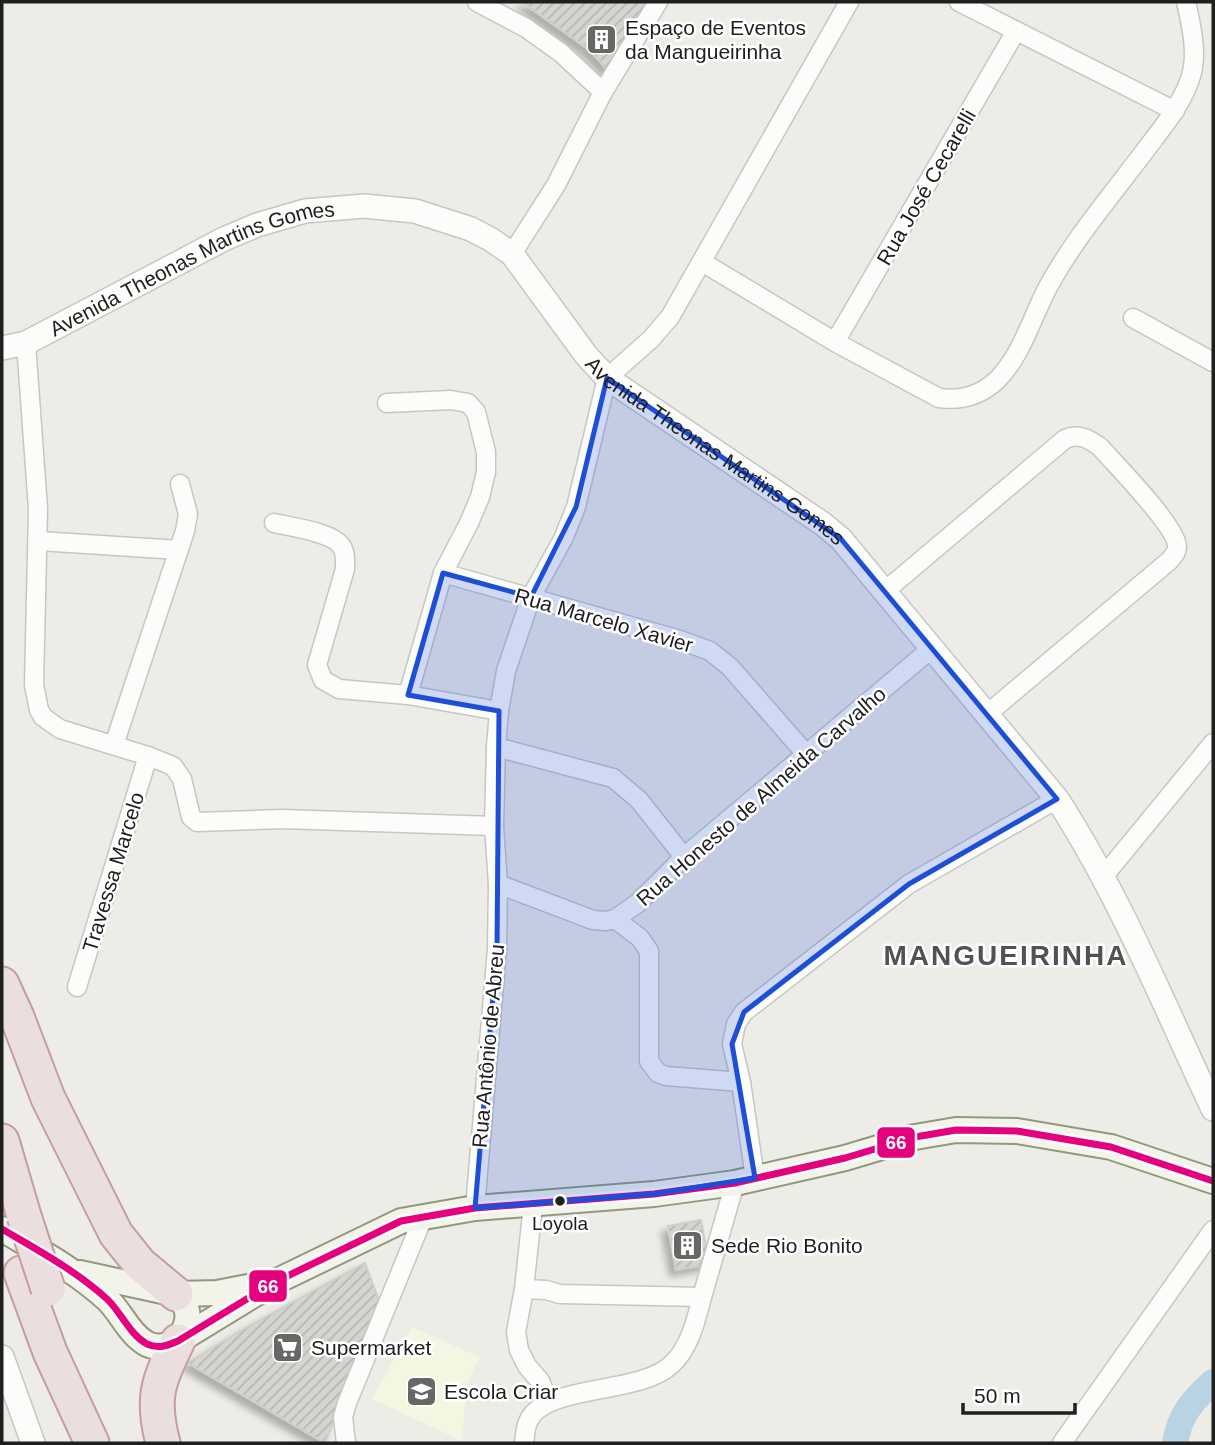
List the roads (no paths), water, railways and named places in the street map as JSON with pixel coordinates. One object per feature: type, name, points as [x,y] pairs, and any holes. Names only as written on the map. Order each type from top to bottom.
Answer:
[{"type":"highway","points":[[2,984],[48,1098],[116,1234],[167,1292]]},
{"type":"highway","points":[[2,1141],[9,1219],[48,1278],[114,1443]]},
{"type":"highway","points":[[48,1278],[50,1352],[92,1443]]},
{"type":"highway","points":[[163,1443],[157,1404],[160,1378],[178,1341]]},
{"type":"main road","points":[[9,1219],[48,1278],[110,1302],[144,1342],[154,1347],[165,1347],[273,1283],[401,1221],[475,1208],[654,1194],[745,1181],[845,1158],[915,1137],[956,1130],[1017,1131],[1111,1147],[1213,1181]]},
{"type":"main road","points":[[48,1278],[167,1292],[183,1301],[188,1319],[178,1341]]},
{"type":"main road","points":[[134,1333],[130,1326],[131,1310],[147,1292],[217,1293],[273,1283]]},
{"type":"street","points":[[477,2],[526,28],[561,53],[603,92]]},
{"type":"street","points":[[512,254],[556,185],[603,92],[658,2]]},
{"type":"street","points":[[607,378],[661,328],[702,262],[849,2]]},
{"type":"street","points":[[959,2],[1175,111]]},
{"type":"street","points":[[702,262],[835,342],[939,398],[957,401],[975,395],[995,381],[1019,348],[1050,284],[1079,239],[1175,111],[1193,72],[1194,47],[1186,2]]},
{"type":"street","name":"Rua José Cecarelli","points":[[835,342],[1016,32]]},
{"type":"street","name":"Avenida Theonas Martins Gomes","points":[[2,348],[26,343],[224,239],[257,225],[305,211],[364,206],[415,211],[471,229],[490,239],[512,254],[586,355],[607,378],[823,524],[841,539],[885,591],[1057,799],[1103,877],[1213,1109]]},
{"type":"street","points":[[1133,318],[1213,362]]},
{"type":"street","points":[[26,343],[39,541],[34,685],[43,717],[60,729],[173,766],[178,771],[191,817],[197,822],[282,820],[494,827]]},
{"type":"street","name":"Rua Antônio de Abreu","points":[[475,1208],[497,949],[498,884],[494,827],[499,711],[506,671],[531,597],[563,539],[576,507],[607,378]]},
{"type":"street","points":[[387,403],[463,401],[476,412],[486,452],[486,472],[480,497],[443,573],[408,695]]},
{"type":"street","points":[[885,591],[1073,435],[1081,436],[1100,447],[1165,521],[1176,539],[1176,553],[1169,561],[986,715]]},
{"type":"street","points":[[114,745],[179,550],[188,514],[180,484]]},
{"type":"street","points":[[274,523],[333,537],[342,546],[345,554],[345,569],[317,665],[323,680],[330,686],[351,692],[408,695],[499,711]]},
{"type":"street","points":[[39,541],[179,550]]},
{"type":"street","name":"Rua Marcelo Xavier","points":[[443,573],[680,640],[710,652],[730,667],[806,754]]},
{"type":"street","name":"Rua Honesto de Almeida Carvalho","points":[[498,884],[582,917],[606,921],[615,919],[638,903],[684,857],[931,649]]},
{"type":"street","points":[[496,747],[605,775],[639,800],[684,857]]},
{"type":"street","points":[[1103,877],[1211,754]]},
{"type":"street","name":"Travessa Marcelo","points":[[77,987],[148,756]]},
{"type":"street","points":[[524,1443],[528,1422],[549,1402],[644,1380],[673,1363],[686,1345],[745,1181],[741,1082],[732,1044],[736,1024],[744,1012],[909,884],[1057,799]]},
{"type":"street","points":[[615,919],[640,938],[649,951],[649,1061],[652,1068],[666,1076],[741,1082]]},
{"type":"street","points":[[533,1205],[524,1289],[516,1332],[519,1350],[527,1366],[540,1381],[549,1402]]},
{"type":"street","points":[[346,1443],[343,1417],[347,1403],[424,1215]]},
{"type":"street","points":[[1062,1443],[1213,1230]]},
{"type":"street","points":[[524,1289],[560,1294],[702,1297]]},
{"type":"street","points":[[2,1357],[33,1443]]},
{"type":"waterway","points":[[1175,1443],[1180,1424],[1188,1409],[1213,1382]]},
{"type":"place","name":"Espaço de Eventos da Mangueirinha","points":[[602,39]]},
{"type":"place","name":"Loyola","points":[[560,1201]]},
{"type":"place","name":"Sede Rio Bonito","points":[[688,1245]]},
{"type":"place","name":"Supermarket","points":[[288,1347]]},
{"type":"place","name":"Escola Criar","points":[[421,1391]]},
{"type":"district","name":"MANGUEIRINHA","points":[[1006,955]]}]
